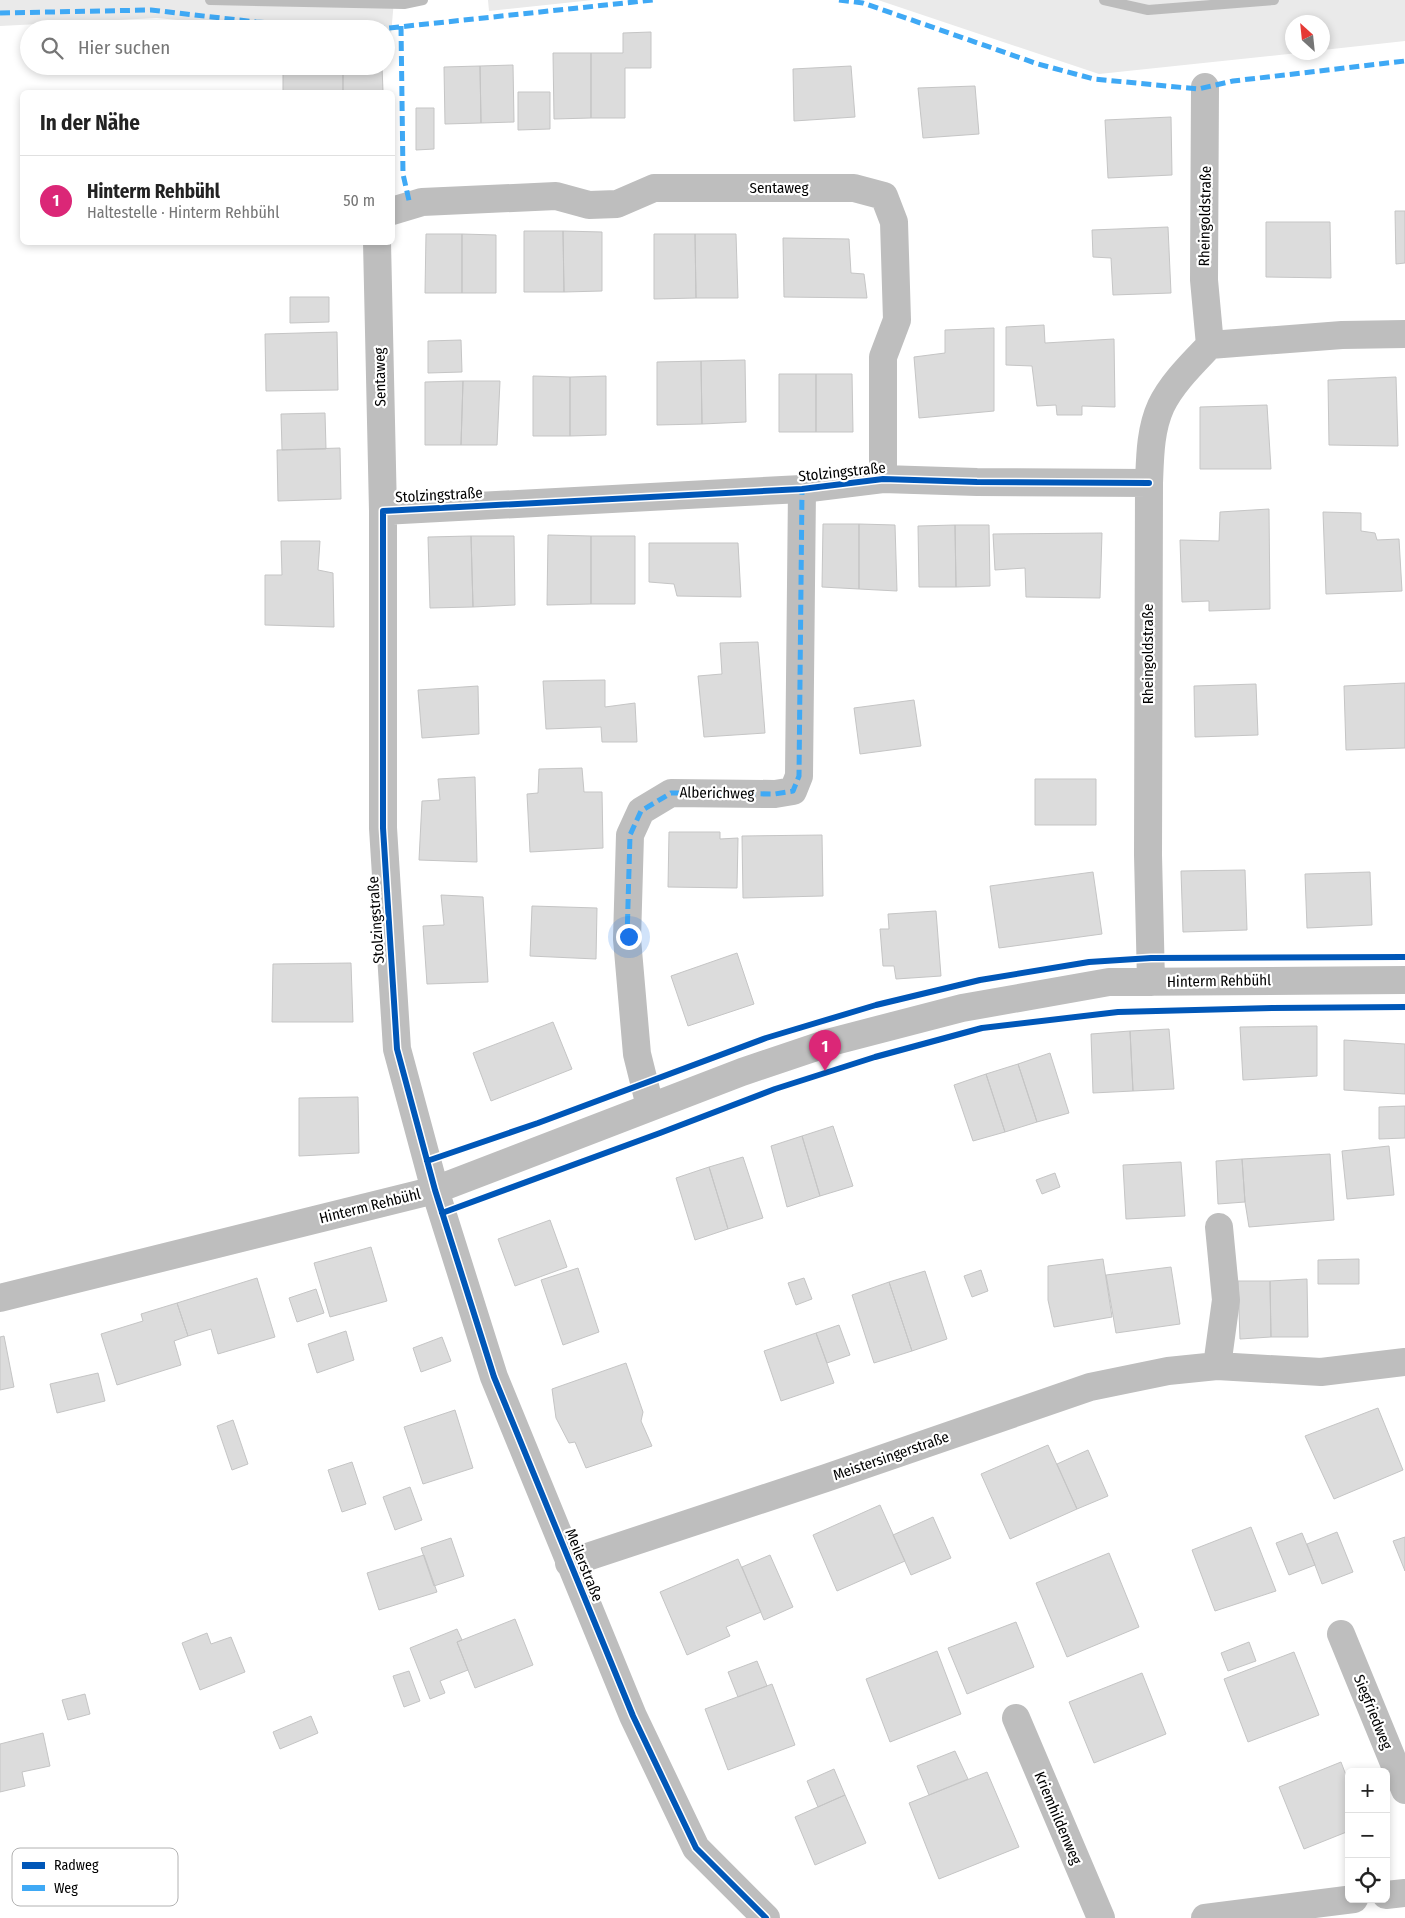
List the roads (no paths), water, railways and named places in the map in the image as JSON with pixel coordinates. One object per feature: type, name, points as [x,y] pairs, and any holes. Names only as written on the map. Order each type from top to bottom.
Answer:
[{"type":"street","name":"Rheingoldstraße","points":[[1152,982],[1148,855],[1149,483],[1151,442],[1162,406],[1181,376],[1210,345],[1204,280],[1205,87]]},
{"type":"street","name":"Sentaweg","points":[[395,210],[422,202],[556,196],[589,205],[617,204],[654,188],[854,188],[884,196],[894,222],[897,320],[883,357],[883,478]]},
{"type":"street","name":"Sentaweg","points":[[377,245],[383,511]]},
{"type":"street","points":[[1210,345],[1342,335],[1405,334]]},
{"type":"street","name":"Stolzingstraße","points":[[434,1190],[397,1048],[383,828],[383,511],[802,489],[883,478],[977,482],[1149,483]]},
{"type":"street","name":"Alberichweg","points":[[650,1106],[637,1054],[627,939],[630,835],[641,811],[671,793],[775,794],[793,791],[799,776],[802,489]]},
{"type":"street","name":"Hinterm Rehbühl","points":[[0,1298],[434,1190],[742,1072],[831,1042],[962,1008],[1110,982],[1405,980]]},
{"type":"street","name":"Meilerstraße","points":[[434,1190],[494,1377],[633,1716],[696,1848],[766,1918]]},
{"type":"street","points":[[1217,1366],[1226,1300],[1219,1227]]},
{"type":"street","name":"Meistersingerstraße","points":[[569,1563],[826,1478],[1090,1387],[1168,1371],[1217,1366],[1321,1372],[1405,1362]]},
{"type":"street","name":"Siegfriedweg","points":[[1341,1634],[1405,1790]]},
{"type":"street","name":"Kriemhildenweg","points":[[1016,1718],[1101,1918]]},
{"type":"street","points":[[1390,1895],[1405,1893]]},
{"type":"street","points":[[1205,1918],[1345,1900]]},
{"type":"waterway","points":[[210,0],[404,4],[423,0]]},
{"type":"waterway","points":[[1104,0],[1148,10],[1274,0]]},
{"type":"place","name":"Hinterm Rehbühl","points":[[825,1071]]}]
